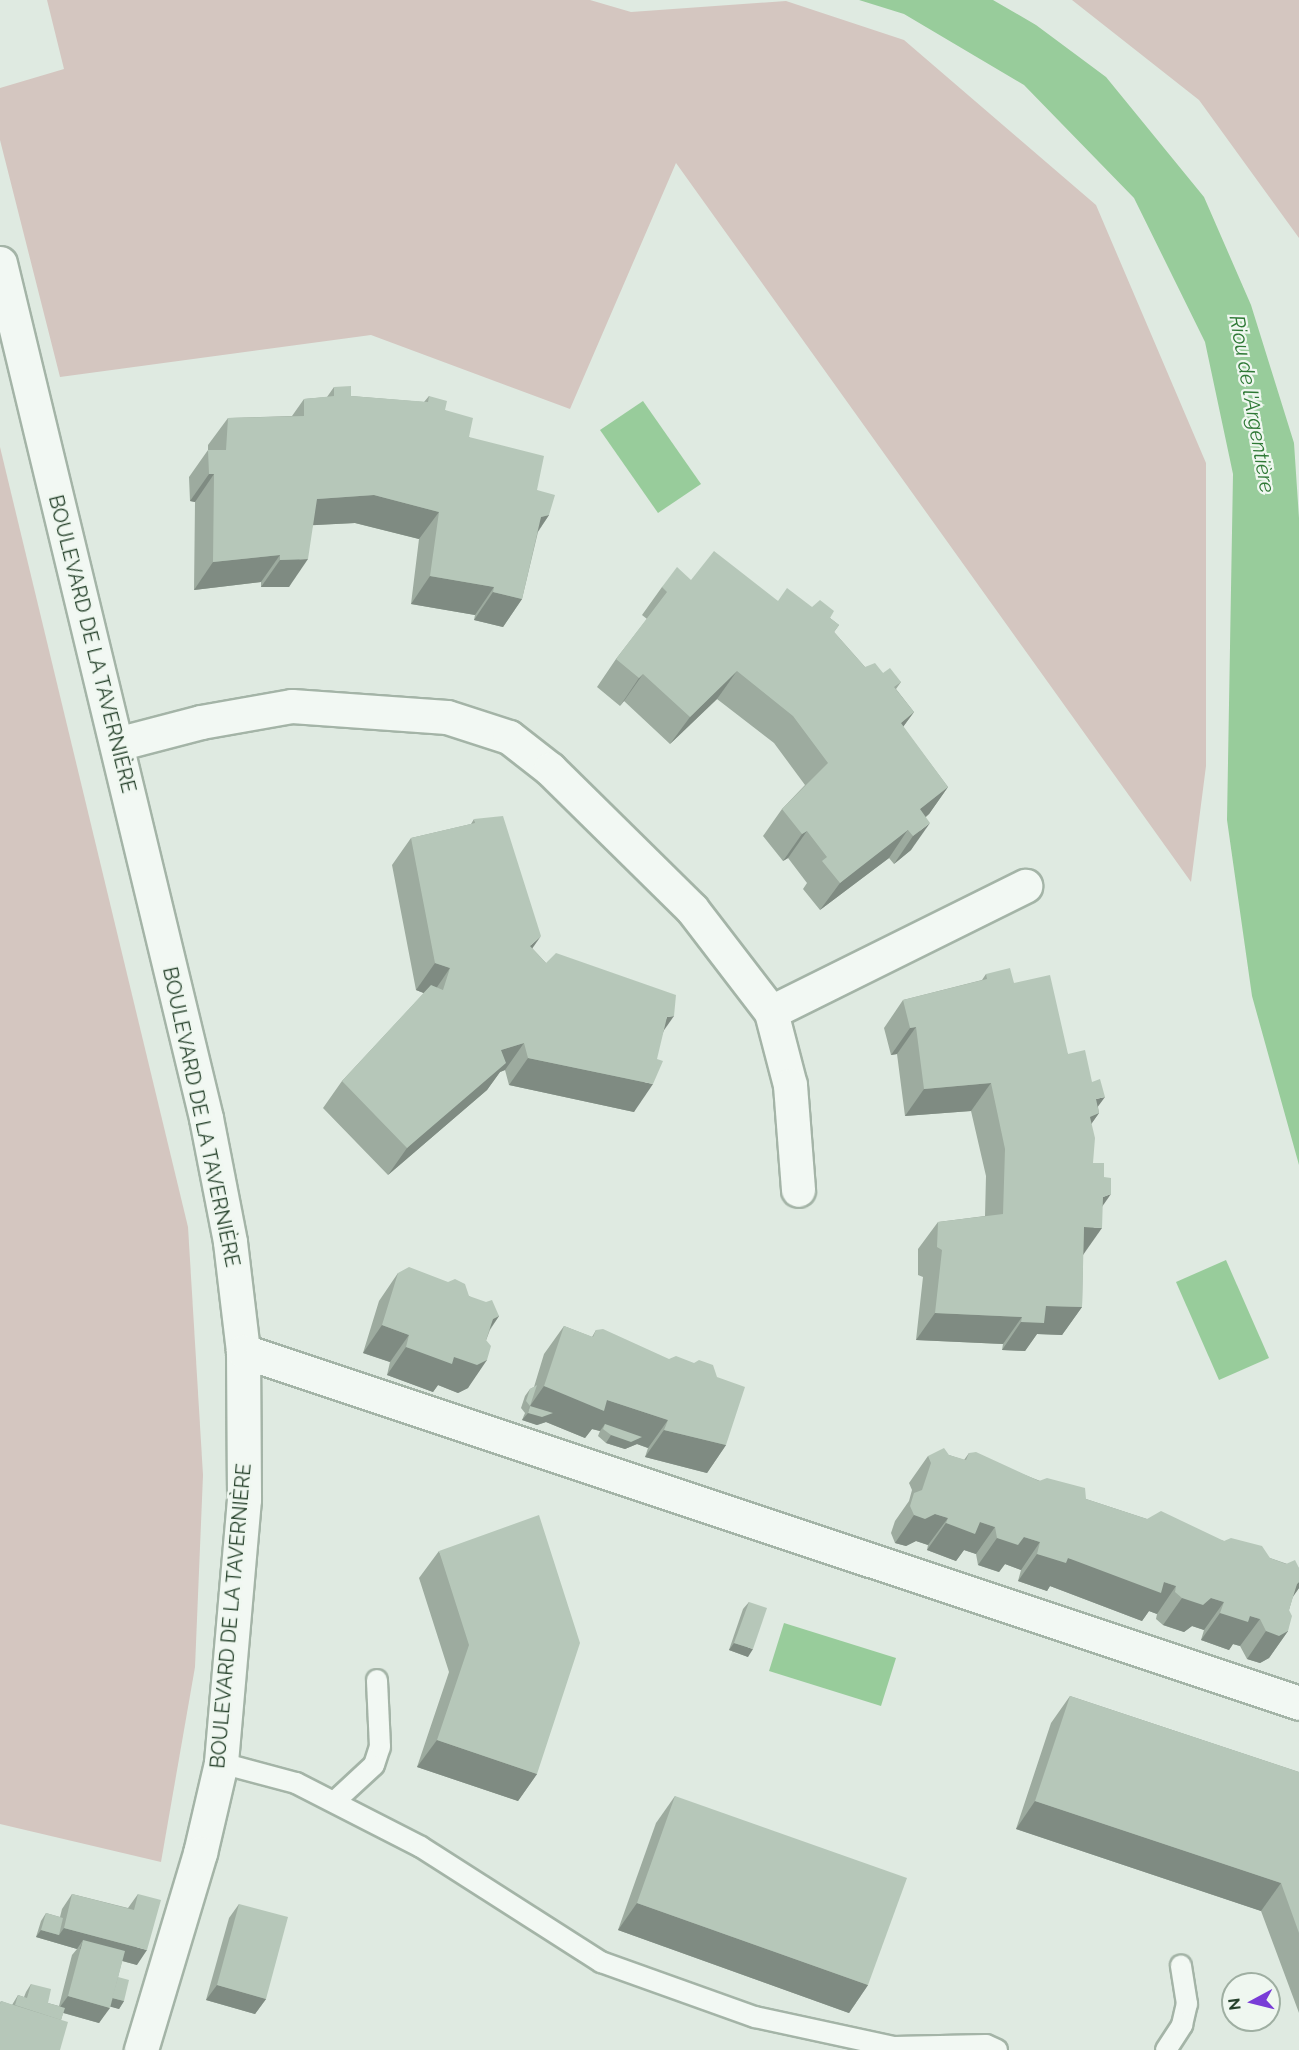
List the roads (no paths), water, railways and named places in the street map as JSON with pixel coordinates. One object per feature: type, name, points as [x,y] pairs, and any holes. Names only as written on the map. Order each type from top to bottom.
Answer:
[{"type":"street","name":"BOULEVARD DE LA TAVERNIÈRE","points":[[0,263],[206,1118],[231,1242],[243,1351],[244,1499],[221,1763],[200,1853],[141,2050]]},
{"type":"street","points":[[117,744],[201,722],[292,706],[447,717],[508,737],[550,770],[692,909],[771,1012],[790,1085],[798,1190]]},
{"type":"street","points":[[771,1012],[1025,886]]},
{"type":"street","points":[[243,1351],[1299,1703]]},
{"type":"lane","points":[[334,1802],[374,1765],[380,1747],[377,1680]]},
{"type":"lane","points":[[221,1763],[296,1783],[421,1847],[601,1962],[756,2017],[894,2047],[986,2045],[997,2050]]},
{"type":"lane","points":[[1166,2050],[1182,2025],[1187,2004],[1181,1965]]},
{"type":"water","name":"Riou de l'Argentière","points":[[859,0],[993,0],[1036,25],[1106,77],[1204,197],[1251,305],[1294,443],[1299,518],[1299,1165],[1252,996],[1227,820],[1233,474],[1205,342],[1134,198],[1024,85],[904,14]]},
{"type":"water","points":[[643,401],[701,484],[658,513],[600,430]]},
{"type":"water","points":[[1226,1260],[1269,1358],[1219,1380],[1176,1282]]},
{"type":"water","points":[[784,1623],[896,1658],[881,1706],[769,1671]]}]
